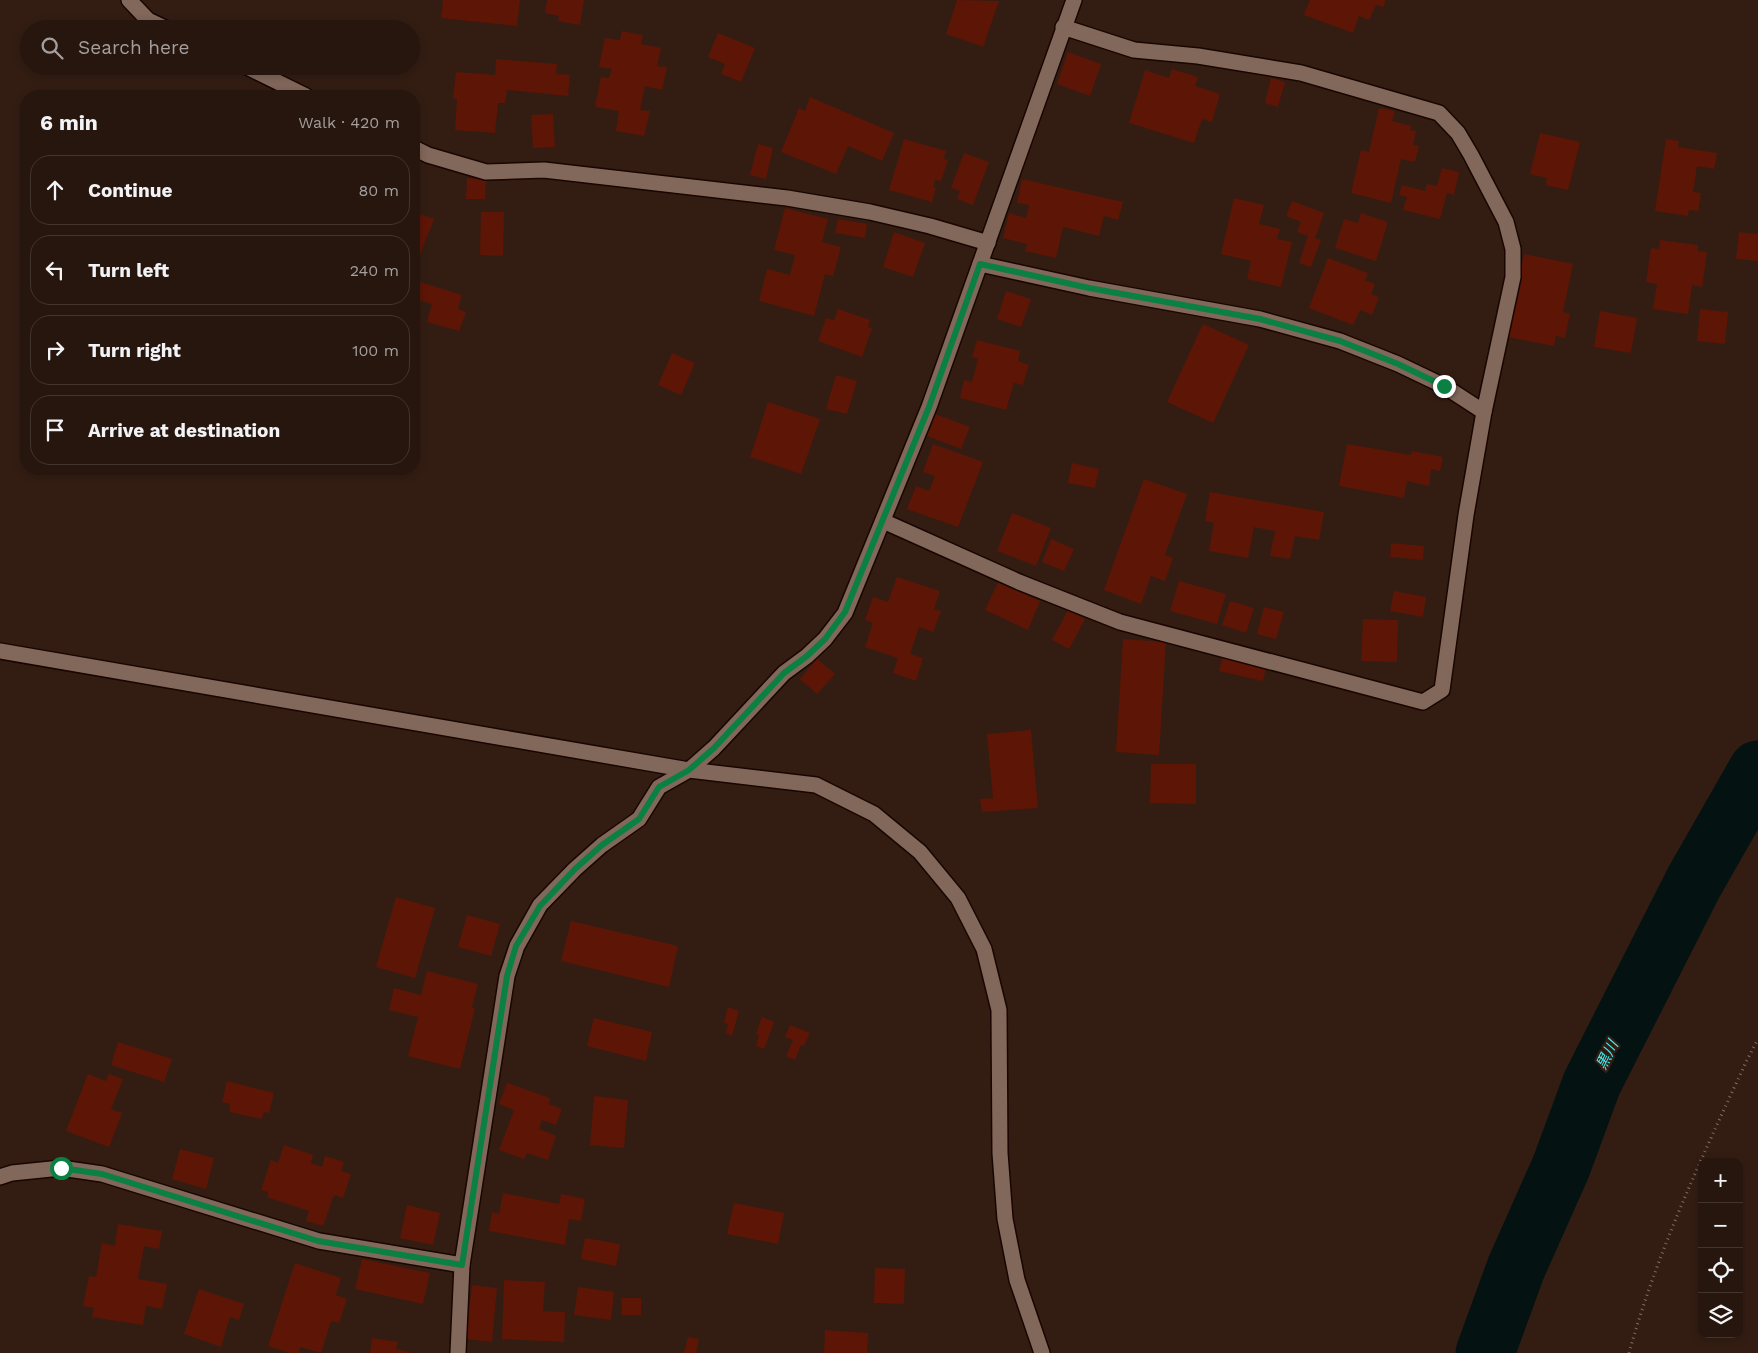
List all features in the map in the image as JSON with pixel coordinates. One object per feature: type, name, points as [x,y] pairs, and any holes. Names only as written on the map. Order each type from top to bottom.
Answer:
[{"type":"street","points":[[129,0],[148,20]]},
{"type":"street","points":[[458,1353],[462,1265],[507,976],[516,946],[540,906],[575,869],[602,845],[639,819],[659,787],[689,770],[714,748],[784,673],[807,656],[825,639],[845,612],[929,407],[1074,0]]},
{"type":"street","points":[[883,522],[1019,582],[1120,622],[1423,702],[1442,690],[1466,516],[1484,412],[1513,277],[1512,249],[1506,222],[1471,155],[1458,133],[1440,113],[1301,74],[1198,56],[1134,50],[1063,27]]},
{"type":"street","points":[[263,75],[294,90]]},
{"type":"street","points":[[420,151],[486,172],[544,170],[787,198],[870,212],[930,226],[988,243]]},
{"type":"street","points":[[980,264],[1089,288],[1260,319],[1340,341],[1398,364],[1444,386],[1484,412]]},
{"type":"street","points":[[0,651],[689,770],[816,785],[874,814],[920,852],[958,898],[984,949],[999,1010],[1000,1153],[1005,1220],[1017,1280],[1042,1353]]},
{"type":"street","points":[[0,1177],[12,1173],[61,1168],[102,1174],[318,1241],[462,1265]]},
{"type":"path","points":[[1629,1353],[1655,1269],[1680,1206],[1746,1062],[1758,1040]]},
{"type":"building","points":[[443,0],[520,0],[517,26],[441,18]]},
{"type":"building","points":[[547,0],[584,0],[580,25],[558,21],[559,16],[545,13]]},
{"type":"building","points":[[957,0],[999,1],[983,47],[946,34]]},
{"type":"building","points":[[1310,0],[1386,0],[1383,7],[1376,5],[1369,20],[1359,16],[1353,33],[1304,15]]},
{"type":"building","points":[[622,31],[643,35],[641,44],[661,48],[657,66],[667,67],[662,90],[645,86],[640,110],[650,111],[644,136],[616,131],[619,111],[595,107],[601,77],[609,78],[612,69],[599,67],[605,38],[620,40]]},
{"type":"building","points":[[718,33],[755,48],[741,82],[721,74],[725,64],[708,57]]},
{"type":"building","points":[[1068,52],[1101,64],[1090,96],[1057,84]]},
{"type":"building","points":[[496,59],[557,64],[556,74],[570,75],[568,96],[507,90],[505,103],[498,103],[495,133],[455,130],[457,99],[453,98],[456,72],[495,75]]},
{"type":"building","points":[[1172,69],[1198,77],[1195,86],[1220,94],[1212,122],[1202,119],[1194,143],[1129,123],[1145,70],[1169,78]]},
{"type":"building","points":[[1271,78],[1285,82],[1278,107],[1265,103]]},
{"type":"building","points":[[810,97],[894,133],[882,161],[848,146],[836,174],[781,152],[799,108],[805,111]]},
{"type":"building","points":[[1379,108],[1395,111],[1392,121],[1411,126],[1410,130],[1416,131],[1413,145],[1419,146],[1415,162],[1401,159],[1391,203],[1351,193],[1361,150],[1369,152]]},
{"type":"building","points":[[553,114],[555,147],[533,148],[531,115]]},
{"type":"building","points":[[1540,133],[1580,142],[1568,190],[1546,185],[1547,178],[1530,174]]},
{"type":"building","points":[[904,139],[946,151],[944,159],[948,160],[941,181],[935,180],[933,187],[936,188],[932,202],[889,190]]},
{"type":"building","points":[[1666,139],[1679,141],[1678,147],[1717,153],[1714,169],[1697,166],[1693,192],[1701,193],[1698,211],[1689,210],[1688,216],[1655,211]]},
{"type":"building","points":[[758,144],[773,148],[766,179],[750,175]]},
{"type":"building","points":[[964,153],[989,162],[973,205],[957,199],[960,191],[951,188]]},
{"type":"building","points":[[1442,168],[1459,172],[1454,195],[1447,193],[1440,219],[1403,210],[1407,197],[1399,195],[1402,185],[1425,191],[1427,184],[1437,186]]},
{"type":"building","points":[[467,178],[486,179],[485,199],[466,199]]},
{"type":"building","points":[[1022,179],[1123,202],[1118,220],[1104,216],[1099,236],[1063,227],[1056,258],[1025,251],[1027,244],[1003,238],[1009,213],[1026,218],[1029,205],[1017,203]]},
{"type":"building","points":[[1234,198],[1264,205],[1259,224],[1280,229],[1277,239],[1292,242],[1281,287],[1247,279],[1251,261],[1221,254]]},
{"type":"building","points":[[1292,201],[1324,213],[1315,238],[1321,240],[1311,267],[1299,263],[1308,236],[1297,232],[1301,222],[1286,216]]},
{"type":"building","points":[[785,208],[828,219],[822,242],[841,247],[833,276],[825,274],[814,316],[759,301],[767,269],[790,275],[795,255],[774,250]]},
{"type":"building","points":[[481,212],[504,212],[503,256],[480,255]]},
{"type":"building","points":[[1361,213],[1388,222],[1376,261],[1335,248],[1344,219],[1358,223]]},
{"type":"building","points":[[420,214],[434,219],[420,255]]},
{"type":"building","points":[[838,219],[867,224],[865,238],[835,233]]},
{"type":"building","points":[[894,232],[925,243],[913,277],[883,267]]},
{"type":"building","points":[[1739,232],[1758,234],[1758,261],[1736,259]]},
{"type":"building","points":[[1660,240],[1698,245],[1698,251],[1707,252],[1702,287],[1692,285],[1688,314],[1653,309],[1657,284],[1646,282],[1651,248],[1659,249]]},
{"type":"building","points":[[1524,254],[1573,264],[1563,312],[1570,314],[1565,338],[1556,336],[1554,346],[1507,337]]},
{"type":"building","points":[[1328,258],[1368,273],[1365,280],[1375,284],[1371,294],[1379,297],[1372,315],[1360,310],[1353,325],[1309,308]]},
{"type":"building","points":[[420,282],[462,295],[458,309],[466,312],[459,331],[427,322],[432,304],[420,300]]},
{"type":"building","points":[[1006,291],[1031,299],[1021,327],[997,319]]},
{"type":"building","points":[[838,309],[870,320],[868,327],[872,328],[862,357],[818,341],[826,318],[834,320]]},
{"type":"building","points":[[1700,309],[1728,312],[1725,344],[1697,341]]},
{"type":"building","points":[[1600,311],[1637,318],[1631,353],[1594,347]]},
{"type":"building","points":[[1203,324],[1249,345],[1213,423],[1167,402]]},
{"type":"building","points":[[977,340],[1020,351],[1018,361],[1029,365],[1023,385],[1014,383],[1006,410],[960,398],[964,380],[972,382],[978,359],[972,357]]},
{"type":"building","points":[[672,353],[695,363],[681,395],[658,385]]},
{"type":"building","points":[[836,375],[857,381],[847,414],[826,409]]},
{"type":"building","points":[[768,402],[820,419],[801,474],[750,457]]},
{"type":"building","points":[[935,414],[970,427],[961,449],[927,436]]},
{"type":"building","points":[[933,444],[983,462],[958,527],[907,509],[916,486],[929,491],[935,476],[923,472]]},
{"type":"building","points":[[1347,444],[1411,455],[1412,451],[1443,457],[1440,471],[1431,469],[1429,486],[1407,481],[1404,498],[1339,486]]},
{"type":"building","points":[[1072,463],[1099,469],[1095,488],[1068,483]]},
{"type":"building","points":[[1144,479],[1187,494],[1165,555],[1173,558],[1165,581],[1151,576],[1141,604],[1104,590]]},
{"type":"building","points":[[1210,492],[1324,512],[1319,540],[1295,536],[1290,559],[1270,556],[1275,531],[1254,527],[1248,558],[1209,551],[1214,523],[1205,521]]},
{"type":"building","points":[[1012,513],[1051,528],[1036,566],[997,551]]},
{"type":"building","points":[[1051,539],[1074,549],[1064,571],[1042,562]]},
{"type":"building","points":[[1391,543],[1424,546],[1423,560],[1390,557]]},
{"type":"building","points":[[897,577],[940,591],[934,609],[941,611],[933,632],[919,627],[910,654],[923,658],[916,681],[893,673],[898,658],[865,647],[873,623],[865,620],[873,597],[888,602]]},
{"type":"building","points":[[1179,581],[1226,594],[1217,624],[1170,611]]},
{"type":"building","points":[[998,582],[1040,601],[1028,630],[985,610]]},
{"type":"building","points":[[1394,591],[1426,597],[1423,617],[1390,611]]},
{"type":"building","points":[[1230,601],[1254,608],[1246,633],[1222,625]]},
{"type":"building","points":[[1264,607],[1284,612],[1276,639],[1257,634]]},
{"type":"building","points":[[1068,610],[1085,619],[1069,649],[1052,640]]},
{"type":"building","points":[[1363,619],[1398,620],[1397,662],[1361,661]]},
{"type":"building","points":[[1123,639],[1166,642],[1159,755],[1116,752]]},
{"type":"building","points":[[1223,657],[1266,667],[1263,681],[1219,671]]},
{"type":"building","points":[[817,659],[835,674],[817,694],[800,679]]},
{"type":"building","points":[[1031,730],[1038,808],[982,812],[980,799],[993,798],[987,734]]},
{"type":"building","points":[[1151,764],[1196,764],[1196,804],[1150,803]]},
{"type":"building","points":[[396,897],[435,908],[415,978],[376,967]]},
{"type":"building","points":[[467,915],[500,924],[491,956],[458,947]]},
{"type":"building","points":[[571,921],[678,946],[669,987],[561,961]]},
{"type":"building","points":[[427,971],[478,984],[472,1007],[475,1008],[460,1069],[408,1056],[418,1017],[389,1010],[394,988],[421,995]]},
{"type":"building","points":[[728,1007],[739,1011],[732,1036],[726,1033],[728,1024],[724,1023]]},
{"type":"building","points":[[762,1017],[774,1022],[764,1049],[756,1046],[759,1035],[756,1034]]},
{"type":"building","points":[[594,1018],[652,1032],[646,1061],[587,1046]]},
{"type":"building","points":[[790,1025],[810,1033],[804,1046],[801,1045],[795,1060],[786,1056],[793,1040],[785,1037]]},
{"type":"building","points":[[118,1042],[172,1059],[164,1082],[111,1065]]},
{"type":"building","points":[[88,1074],[106,1081],[109,1074],[123,1079],[111,1109],[122,1113],[109,1147],[66,1131]]},
{"type":"building","points":[[227,1081],[274,1093],[269,1113],[264,1112],[262,1119],[229,1112],[230,1104],[222,1102]]},
{"type":"building","points":[[507,1083],[550,1098],[549,1104],[562,1109],[556,1125],[542,1120],[539,1129],[556,1136],[548,1160],[527,1153],[524,1159],[499,1150],[514,1110],[499,1104]]},
{"type":"building","points":[[594,1096],[628,1100],[624,1148],[590,1145]]},
{"type":"building","points":[[284,1145],[313,1155],[311,1163],[322,1167],[325,1156],[344,1162],[341,1171],[351,1174],[343,1198],[334,1195],[323,1226],[306,1221],[309,1211],[267,1197],[268,1192],[261,1190],[271,1160],[278,1163]]},
{"type":"building","points":[[180,1149],[214,1158],[206,1189],[172,1179]]},
{"type":"building","points":[[503,1193],[559,1204],[561,1194],[585,1199],[581,1221],[569,1219],[565,1245],[489,1231],[492,1212],[499,1214]]},
{"type":"building","points":[[734,1203],[784,1213],[778,1244],[727,1234]]},
{"type":"building","points":[[407,1205],[440,1213],[433,1245],[400,1238]]},
{"type":"building","points":[[118,1224],[162,1231],[159,1249],[144,1246],[138,1279],[167,1284],[162,1309],[146,1306],[143,1325],[92,1317],[94,1308],[83,1306],[89,1276],[96,1277],[102,1243],[115,1246]]},
{"type":"building","points":[[585,1238],[620,1244],[616,1266],[581,1259]]},
{"type":"building","points":[[362,1259],[430,1273],[423,1304],[355,1289]]},
{"type":"building","points":[[295,1263],[341,1278],[336,1295],[347,1299],[339,1323],[331,1321],[321,1353],[300,1347],[299,1353],[290,1353],[268,1346]]},
{"type":"building","points":[[875,1268],[905,1269],[904,1304],[874,1303]]},
{"type":"building","points":[[504,1280],[545,1282],[543,1311],[565,1312],[564,1342],[502,1339]]},
{"type":"building","points":[[472,1285],[497,1288],[492,1342],[466,1339]]},
{"type":"building","points":[[578,1287],[614,1292],[611,1320],[574,1315]]},
{"type":"building","points":[[199,1289],[244,1304],[239,1320],[230,1317],[221,1347],[184,1334]]},
{"type":"building","points":[[621,1298],[641,1298],[641,1315],[622,1315]]},
{"type":"building","points":[[825,1330],[868,1333],[867,1353],[824,1353]]},
{"type":"building","points":[[688,1337],[699,1339],[696,1353],[684,1353]]},
{"type":"building","points":[[372,1338],[398,1342],[396,1349],[412,1353],[370,1353]]},
{"type":"waterway","name":"黒川","points":[[1485,1353],[1516,1268],[1561,1167],[1592,1083],[1694,882],[1758,770]]},
{"type":"route","points":[[61,1168],[102,1174],[318,1241],[462,1265],[507,976],[516,946],[540,906],[575,869],[602,845],[639,819],[659,787],[689,770],[714,748],[784,673],[807,656],[825,639],[845,612],[929,407],[980,264],[1089,288],[1260,319],[1340,341],[1398,364],[1444,386]]}]
